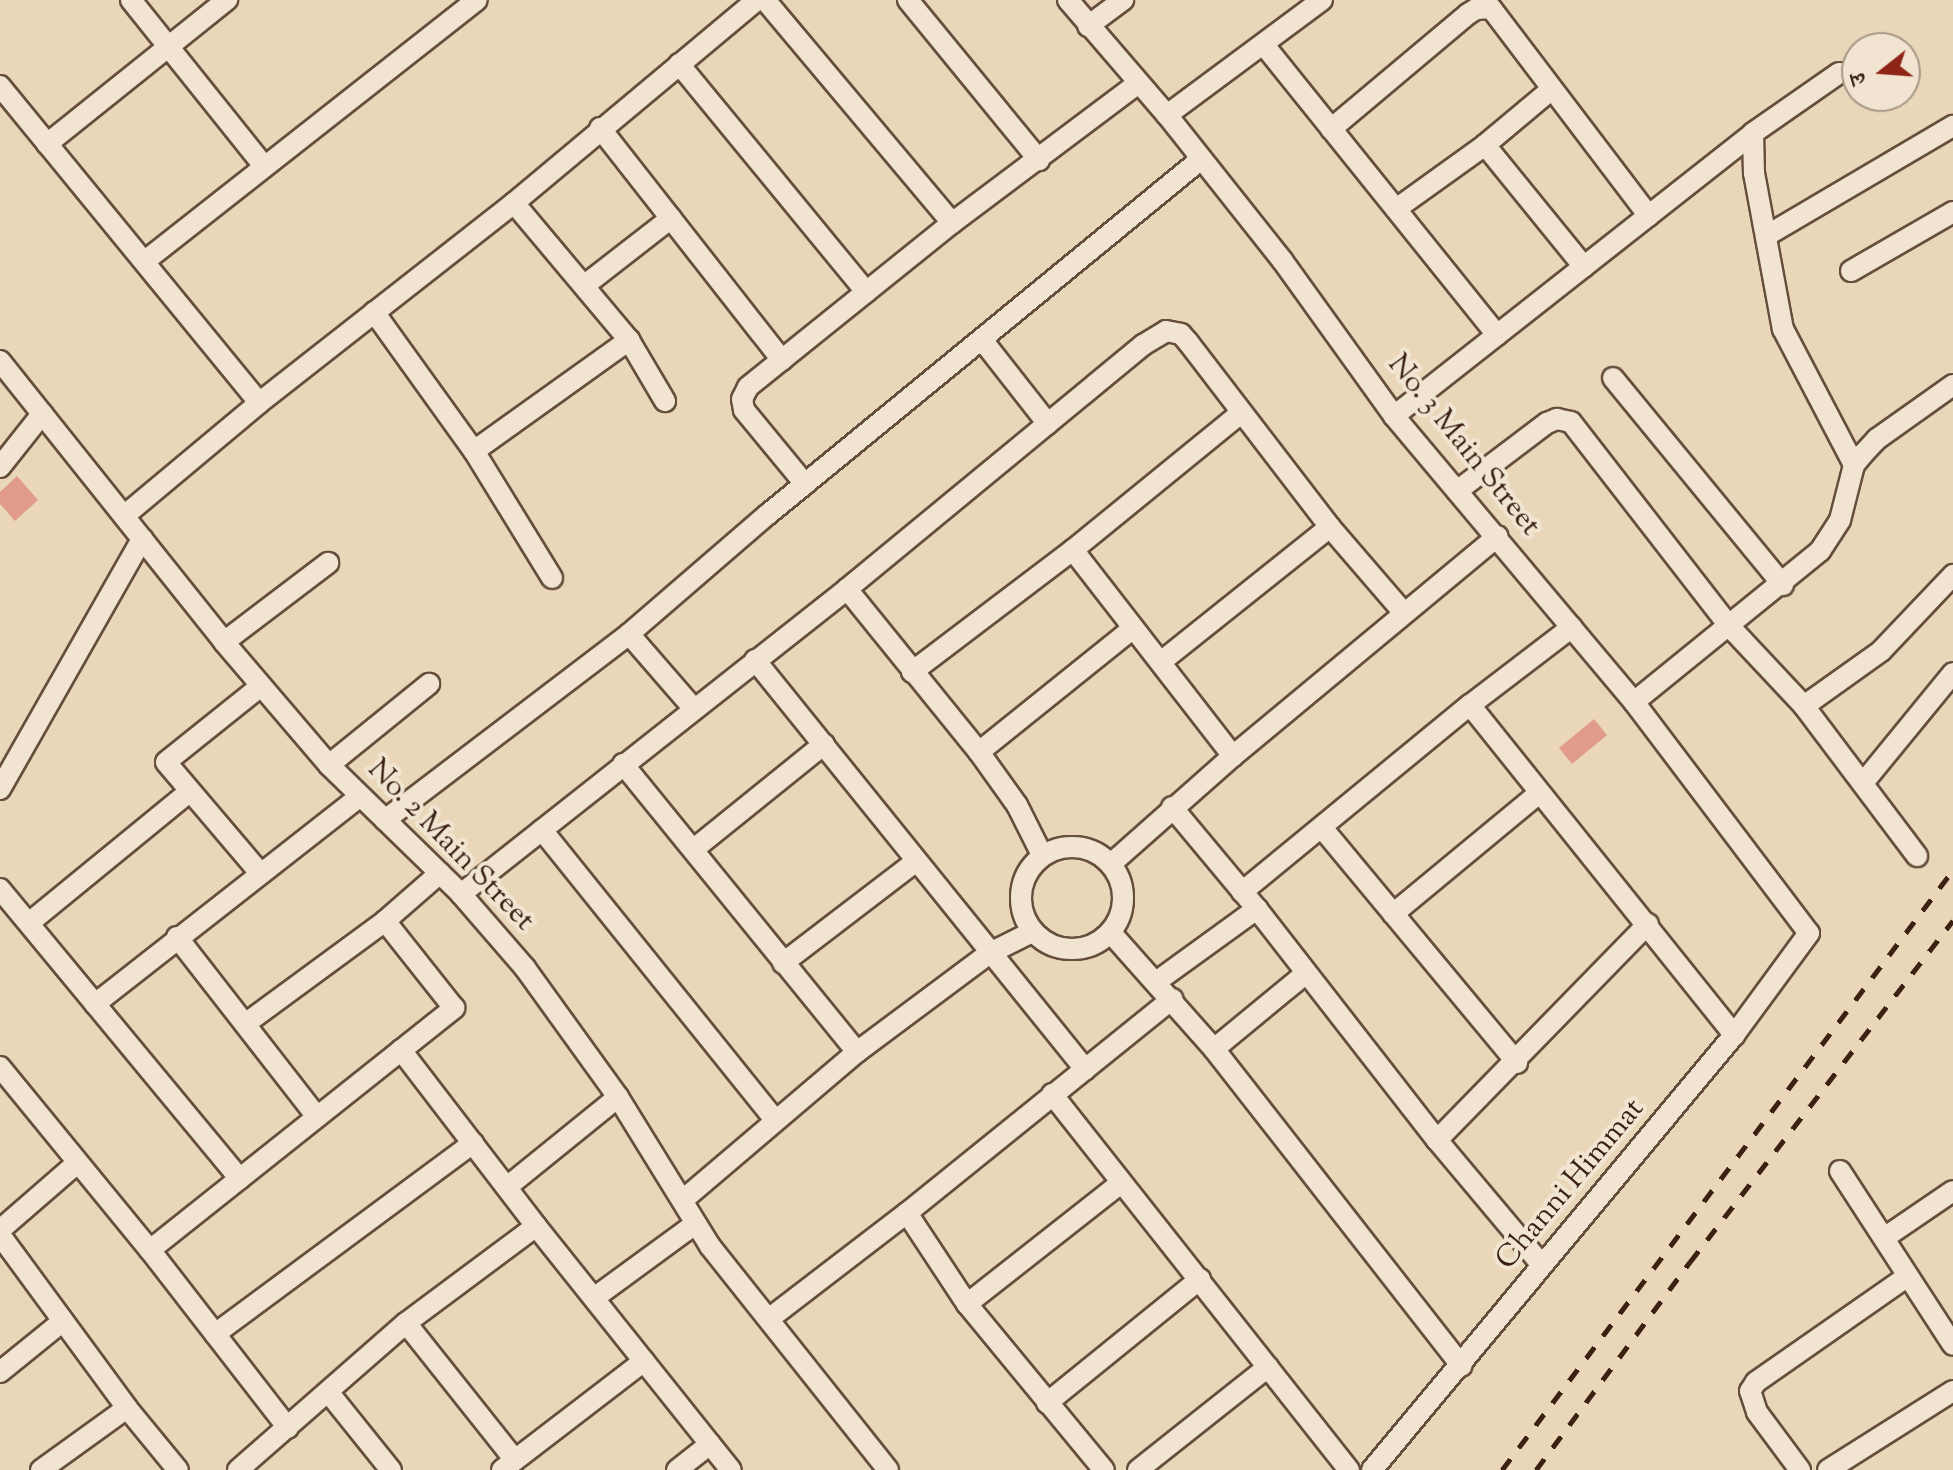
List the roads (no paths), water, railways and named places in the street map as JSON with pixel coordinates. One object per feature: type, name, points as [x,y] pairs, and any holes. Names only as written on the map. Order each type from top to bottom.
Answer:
[{"type":"street","points":[[131,0],[263,165]]},
{"type":"street","points":[[47,144],[227,0]]},
{"type":"street","points":[[145,261],[263,165],[477,0]]},
{"type":"street","points":[[124,516],[259,403],[514,203],[600,128],[757,0]]},
{"type":"street","points":[[765,0],[952,223]]},
{"type":"street","points":[[908,0],[1039,160]]},
{"type":"street","name":"No. 3 Main Street","points":[[1068,0],[1137,84],[1167,115],[1282,260],[1394,416],[1498,536],[1634,702],[1809,933]]},
{"type":"street","points":[[1088,26],[1123,0]]},
{"type":"street","points":[[1167,115],[1322,0]]},
{"type":"street","points":[[1331,129],[1476,9],[1491,8],[1649,216]]},
{"type":"street","points":[[1264,45],[1497,335]]},
{"type":"street","points":[[679,64],[866,292]]},
{"type":"street","points":[[1394,416],[1753,133],[1839,73]]},
{"type":"street","points":[[805,484],[744,410],[742,399],[748,387],[952,223],[1137,84]]},
{"type":"street","points":[[0,86],[259,403]]},
{"type":"street","points":[[1396,209],[1485,145],[1552,89]]},
{"type":"street","points":[[1766,236],[1953,126]]},
{"type":"street","points":[[600,128],[782,360]]},
{"type":"street","points":[[1753,133],[1754,173],[1783,329],[1854,465]]},
{"type":"street","points":[[1485,145],[1584,267]]},
{"type":"street","points":[[385,820],[629,634],[805,484],[1200,160]]},
{"type":"street","points":[[514,203],[629,340],[665,401]]},
{"type":"street","points":[[1851,271],[1953,212]]},
{"type":"street","points":[[585,285],[671,218]]},
{"type":"street","points":[[374,312],[474,451],[552,578]]},
{"type":"street","points":[[461,894],[847,589],[1143,345],[1166,331],[1181,334],[1188,342],[1330,527],[1403,612]]},
{"type":"street","points":[[474,451],[629,340]]},
{"type":"street","points":[[983,341],[1048,424]]},
{"type":"street","name":"No. 2 Main Street","points":[[0,361],[224,642],[329,765],[461,894],[525,968],[618,1097],[695,1224],[888,1470]]},
{"type":"street","points":[[1613,378],[1783,585]]},
{"type":"street","points":[[1634,702],[1783,585],[1830,538],[1840,520],[1854,465],[1877,439],[1953,385]]},
{"type":"street","points":[[912,672],[1073,550],[1241,413]]},
{"type":"street","points":[[0,466],[42,414]]},
{"type":"street","points":[[1457,491],[1547,423],[1564,419],[1578,429],[1729,626],[1804,706],[1917,856]]},
{"type":"street","points":[[1162,661],[1330,527]]},
{"type":"street","points":[[1112,863],[1172,807],[1498,536]]},
{"type":"street","points":[[0,789],[142,539]]},
{"type":"street","points":[[1073,550],[1233,756]]},
{"type":"street","points":[[224,642],[328,563]]},
{"type":"street","points":[[1804,706],[1881,651],[1953,575]]},
{"type":"street","points":[[847,589],[979,752],[1017,805],[1042,855]]},
{"type":"street","points":[[1242,892],[1323,829],[1470,705],[1572,627]]},
{"type":"street","points":[[979,752],[1133,628]]},
{"type":"street","points":[[629,634],[693,708]]},
{"type":"street","points":[[755,660],[1085,1069]]},
{"type":"street","points":[[1863,783],[1953,673]]},
{"type":"street","points":[[329,765],[429,684]]},
{"type":"street","points":[[260,873],[166,762],[261,686]]},
{"type":"street","points":[[1470,705],[1538,794],[1648,924],[1734,1035]]},
{"type":"street","points":[[694,849],[824,744]]},
{"type":"street","points":[[623,764],[857,1052]]},
{"type":"street","points":[[29,923],[190,791]]},
{"type":"street","points":[[1393,914],[1538,794]]},
{"type":"street","points":[[95,1004],[359,797]]},
{"type":"street","points":[[1172,807],[1257,909],[1437,1140],[1542,1265]]},
{"type":"street","points":[[1323,829],[1517,1063]]},
{"type":"street","points":[[542,830],[775,1120]]},
{"type":"street","points":[[1071,846],[1100,854],[1112,863],[1120,876],[1124,906],[1111,933],[1086,949],[1057,948],[1032,932],[1021,906],[1024,877],[1042,855],[1071,846]]},
{"type":"street","points":[[783,963],[915,862]]},
{"type":"street","points":[[245,1024],[385,921],[440,873]]},
{"type":"street","points":[[0,889],[240,1179]]},
{"type":"street","points":[[1156,982],[1257,909]]},
{"type":"street","points":[[150,1250],[454,1008],[385,921]]},
{"type":"street","points":[[1437,1140],[1517,1063],[1648,924]]},
{"type":"street","points":[[683,1200],[857,1052],[990,953],[1032,932]]},
{"type":"street","points":[[1111,933],[1214,1049],[1462,1366]]},
{"type":"street","name":"Channi Himmat","points":[[1372,1470],[1462,1366],[1734,1035],[1809,933]]},
{"type":"street","points":[[177,937],[317,1117]]},
{"type":"street","points":[[1214,1049],[1305,974]]},
{"type":"street","points":[[770,1318],[907,1213],[1172,999]]},
{"type":"street","points":[[401,1050],[536,1226],[731,1470]]},
{"type":"street","points":[[0,1067],[7,1091],[77,1163],[150,1250],[288,1428]]},
{"type":"street","points":[[1052,1094],[1349,1470]]},
{"type":"street","points":[[507,1187],[618,1097]]},
{"type":"street","points":[[215,1334],[473,1143]]},
{"type":"street","points":[[77,1163],[0,1233],[127,1408],[178,1470]]},
{"type":"street","points":[[1840,1171],[1950,1334]]},
{"type":"street","points":[[967,1304],[1121,1183]]},
{"type":"street","points":[[1884,1238],[1953,1191]]},
{"type":"street","points":[[907,1213],[967,1304],[1104,1470]]},
{"type":"street","points":[[594,1298],[695,1224]]},
{"type":"street","points":[[238,1470],[406,1323],[536,1226]]},
{"type":"street","points":[[1800,1470],[1757,1412],[1750,1391],[1756,1382],[1908,1276]]},
{"type":"street","points":[[1047,1403],[1200,1279]]},
{"type":"street","points":[[0,1372],[63,1321]]},
{"type":"street","points":[[406,1323],[508,1465],[644,1361]]},
{"type":"street","points":[[1138,1470],[1268,1367]]},
{"type":"street","points":[[1828,1470],[1953,1391]]},
{"type":"street","points":[[329,1393],[391,1470]]},
{"type":"street","points":[[41,1470],[127,1408]]},
{"type":"street","points":[[677,1470],[710,1444]]},
{"type":"railway","points":[[1502,1470],[1953,870]]},
{"type":"railway","points":[[1536,1470],[1690,1262],[1953,920]]}]
